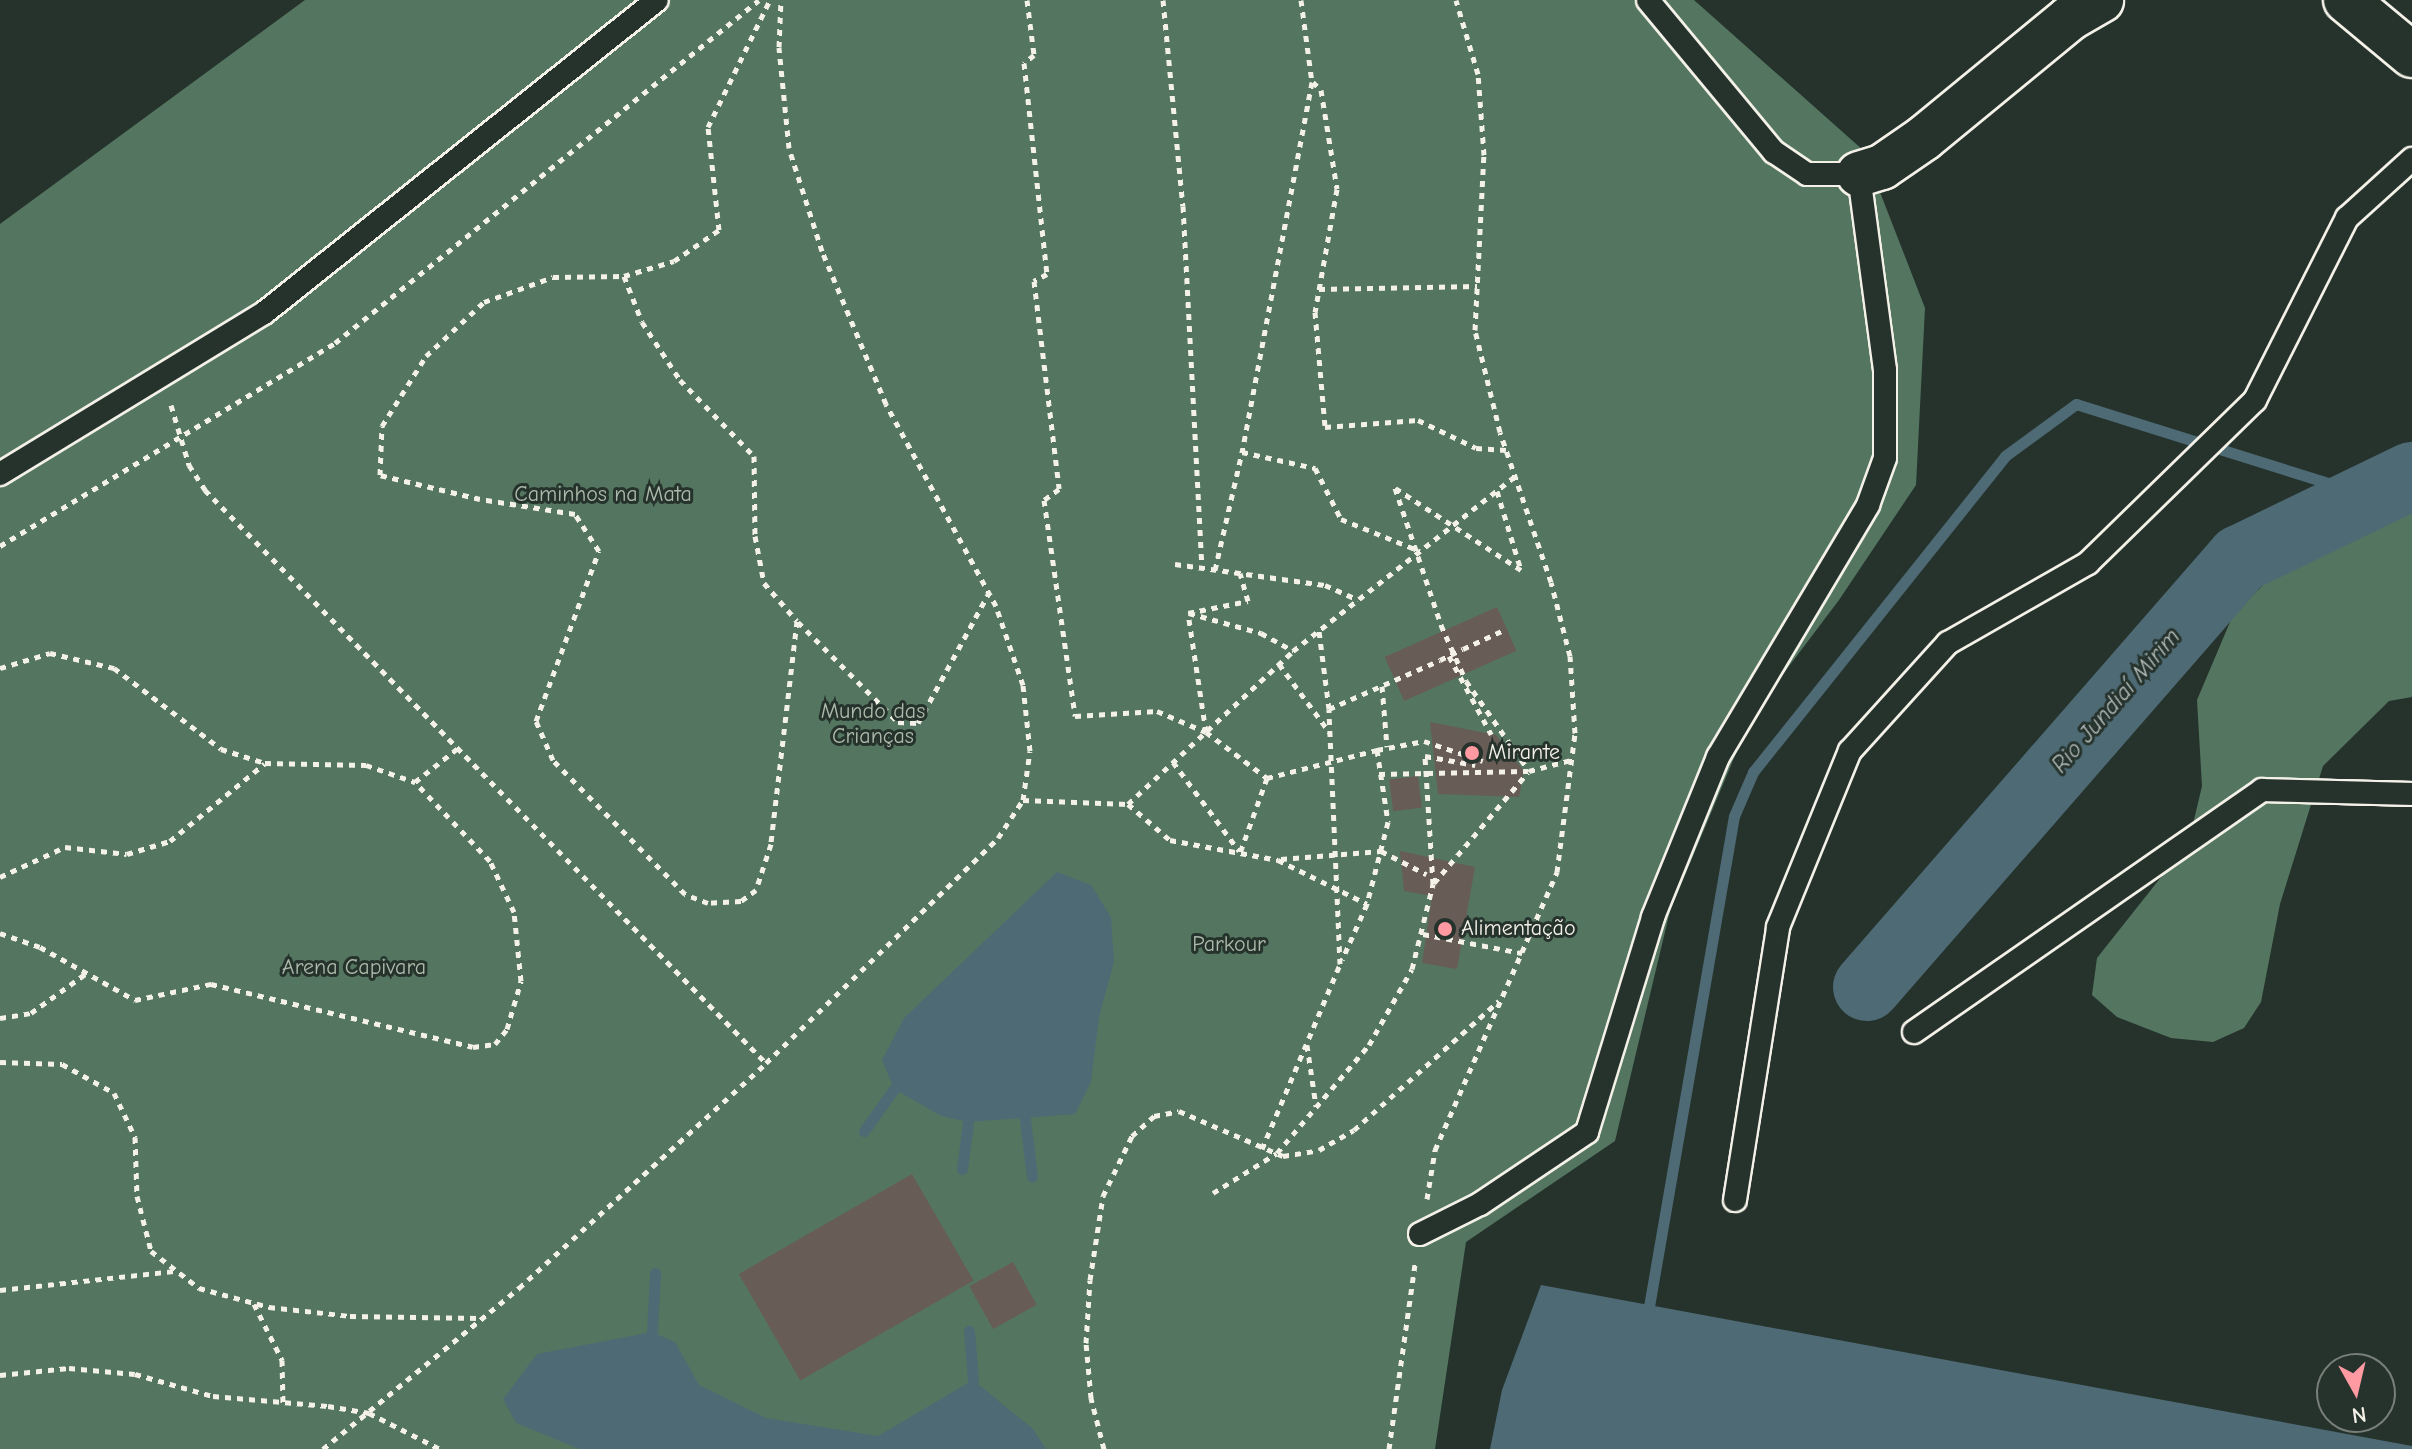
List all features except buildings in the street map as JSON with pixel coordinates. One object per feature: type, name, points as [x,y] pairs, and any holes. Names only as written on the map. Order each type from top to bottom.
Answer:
[{"type":"street","points":[[1859,174],[1882,167],[1924,138],[2070,18],[2101,0]]},
{"type":"street","points":[[2346,0],[2412,55]]},
{"type":"lane","points":[[0,474],[264,313],[657,0]]},
{"type":"lane","points":[[1420,1234],[1480,1204],[1587,1132],[1653,917],[1718,757],[1868,505],[1885,458],[1885,370],[1859,174],[1807,174],[1774,152],[1648,0]]},
{"type":"lane","points":[[1735,1200],[1778,927],[1850,751],[1948,643],[2088,563],[2255,400],[2347,218],[2412,159]]},
{"type":"lane","points":[[1914,1032],[2262,790],[2412,794]]},
{"type":"path","points":[[0,546],[335,343],[759,0]]},
{"type":"path","points":[[770,0],[708,127],[719,230],[674,261],[624,276],[553,277],[484,302],[426,356],[382,426],[380,475],[480,499],[575,514],[599,551],[536,721],[553,760],[685,894],[708,903],[741,901],[756,890],[771,844],[797,621]]},
{"type":"path","points":[[323,1449],[482,1318],[766,1063],[998,838],[1023,800],[1030,751],[1023,685],[989,592],[886,404],[822,251],[789,148],[779,47],[781,0]]},
{"type":"path","points":[[1027,0],[1034,55],[1024,63],[1047,274],[1034,281],[1059,489],[1044,500],[1075,716],[1157,711],[1206,732],[1267,778],[1333,765],[1387,747],[1424,741],[1483,761]]},
{"type":"path","points":[[1163,0],[1183,206],[1202,568]]},
{"type":"path","points":[[1215,570],[1242,452],[1312,82],[1301,0]]},
{"type":"path","points":[[1104,1449],[1091,1398],[1086,1343],[1103,1196],[1132,1136],[1154,1116],[1179,1111],[1277,1153],[1319,1150],[1354,1130],[1502,998],[1557,872],[1571,760],[1570,656],[1506,450],[1475,330],[1484,155],[1478,74],[1456,0]]},
{"type":"path","points":[[1312,82],[1321,90],[1337,189],[1315,312],[1325,427],[1418,420],[1476,448],[1506,450]]},
{"type":"path","points":[[624,276],[642,322],[680,380],[754,456],[755,536],[764,583],[797,621],[898,722],[918,723],[989,592]]},
{"type":"path","points":[[1319,289],[1477,286]]},
{"type":"path","points":[[163,377],[180,437],[205,490],[766,1063]]},
{"type":"path","points":[[1242,452],[1315,468],[1341,519],[1420,551]]},
{"type":"path","points":[[1128,804],[1293,651],[1515,476]]},
{"type":"path","points":[[1491,734],[1452,654],[1420,551],[1395,488],[1521,570],[1497,491]]},
{"type":"path","points":[[1175,564],[1325,585],[1358,600]]},
{"type":"path","points":[[1188,613],[1248,601],[1240,573]]},
{"type":"path","points":[[1188,613],[1206,732]]},
{"type":"path","points":[[1188,613],[1261,633],[1293,651]]},
{"type":"path","points":[[1319,630],[1333,765],[1340,964]]},
{"type":"path","points":[[1329,709],[1504,630]]},
{"type":"path","points":[[0,668],[50,653],[114,668],[221,749],[265,763],[366,765],[415,782],[490,861],[514,912],[521,981],[507,1029],[495,1044],[473,1047],[211,984],[135,1000],[88,972],[0,933]]},
{"type":"path","points":[[1452,654],[1466,681],[1529,771]]},
{"type":"path","points":[[1279,664],[1331,734]]},
{"type":"path","points":[[1382,686],[1387,747]]},
{"type":"path","points":[[415,782],[458,748]]},
{"type":"path","points":[[1262,1149],[1367,904],[1388,822],[1377,750]]},
{"type":"path","points":[[1213,1193],[1277,1153],[1369,1045],[1412,969],[1433,884],[1425,756],[1475,765]]},
{"type":"path","points":[[1379,774],[1425,770],[1529,771],[1571,760]]},
{"type":"path","points":[[1173,762],[1240,853]]},
{"type":"path","points":[[0,877],[65,847],[127,854],[170,841],[265,763]]},
{"type":"path","points":[[1433,884],[1529,771]]},
{"type":"path","points":[[1240,853],[1267,778]]},
{"type":"path","points":[[1023,800],[1128,804],[1170,840],[1278,860],[1367,904]]},
{"type":"path","points":[[1278,860],[1336,852],[1381,851],[1426,874]]},
{"type":"path","points":[[1423,934],[1522,953]]},
{"type":"path","points":[[0,1018],[31,1013],[88,972]]},
{"type":"path","points":[[1307,1043],[1317,1107]]},
{"type":"path","points":[[0,1062],[62,1064],[114,1093],[135,1137],[137,1196],[151,1251],[199,1288],[254,1303],[350,1316],[482,1318]]},
{"type":"path","points":[[0,1290],[177,1271]]},
{"type":"path","points":[[254,1303],[282,1360],[283,1404]]},
{"type":"path","points":[[0,1375],[69,1368],[135,1374],[213,1396],[369,1413],[440,1449]]},
{"type":"green space","name":"Mundo das Crianças","points":[[305,0],[1694,0],[1864,151],[1925,308],[1916,485],[1839,600],[1752,715],[1670,911],[1615,1141],[1466,1242],[1435,1449],[0,1449],[0,224]]},
{"type":"green space","points":[[2412,454],[2412,697],[2389,701],[2323,766],[2280,904],[2261,1002],[2244,1028],[2213,1042],[2171,1038],[2117,1017],[2092,995],[2097,958],[2177,857],[2193,824],[2202,786],[2197,700],[2233,615],[2356,492]]},
{"type":"water","points":[[1057,872],[1091,885],[1111,917],[1114,962],[1099,1017],[1091,1082],[1075,1114],[968,1122],[941,1116],[894,1089],[882,1060],[904,1018]]},
{"type":"water","points":[[1541,1285],[2316,1428],[2316,1433],[2342,1433],[2412,1446],[2412,1449],[1490,1449],[1502,1390]]},
{"type":"water","points":[[652,1332],[675,1342],[699,1385],[766,1418],[878,1436],[973,1380],[1033,1429],[1046,1449],[579,1449],[516,1423],[503,1399],[537,1354]]},
{"type":"waterway","points":[[1647,1318],[1734,816],[1753,772],[2005,456],[2076,404],[2369,496]]},
{"type":"waterway","name":"Rio Jundiaí Mirim","points":[[1867,987],[2240,559],[2412,476]]},
{"type":"waterway","points":[[864,1131],[894,1089]]},
{"type":"waterway","points":[[1025,1119],[1032,1177]]},
{"type":"waterway","points":[[962,1169],[968,1122]]},
{"type":"waterway","points":[[652,1332],[655,1273]]},
{"type":"waterway","points":[[969,1331],[973,1380]]},
{"type":"place","name":"Mirante","points":[[1472,753]]},
{"type":"place","name":"Alimentação","points":[[1445,929]]},
{"type":"park label","name":"Caminhos na Mata","points":[[603,495]]},
{"type":"park label","name":"Parkour","points":[[1229,945]]},
{"type":"park label","name":"Arena Capivara","points":[[354,968]]}]
